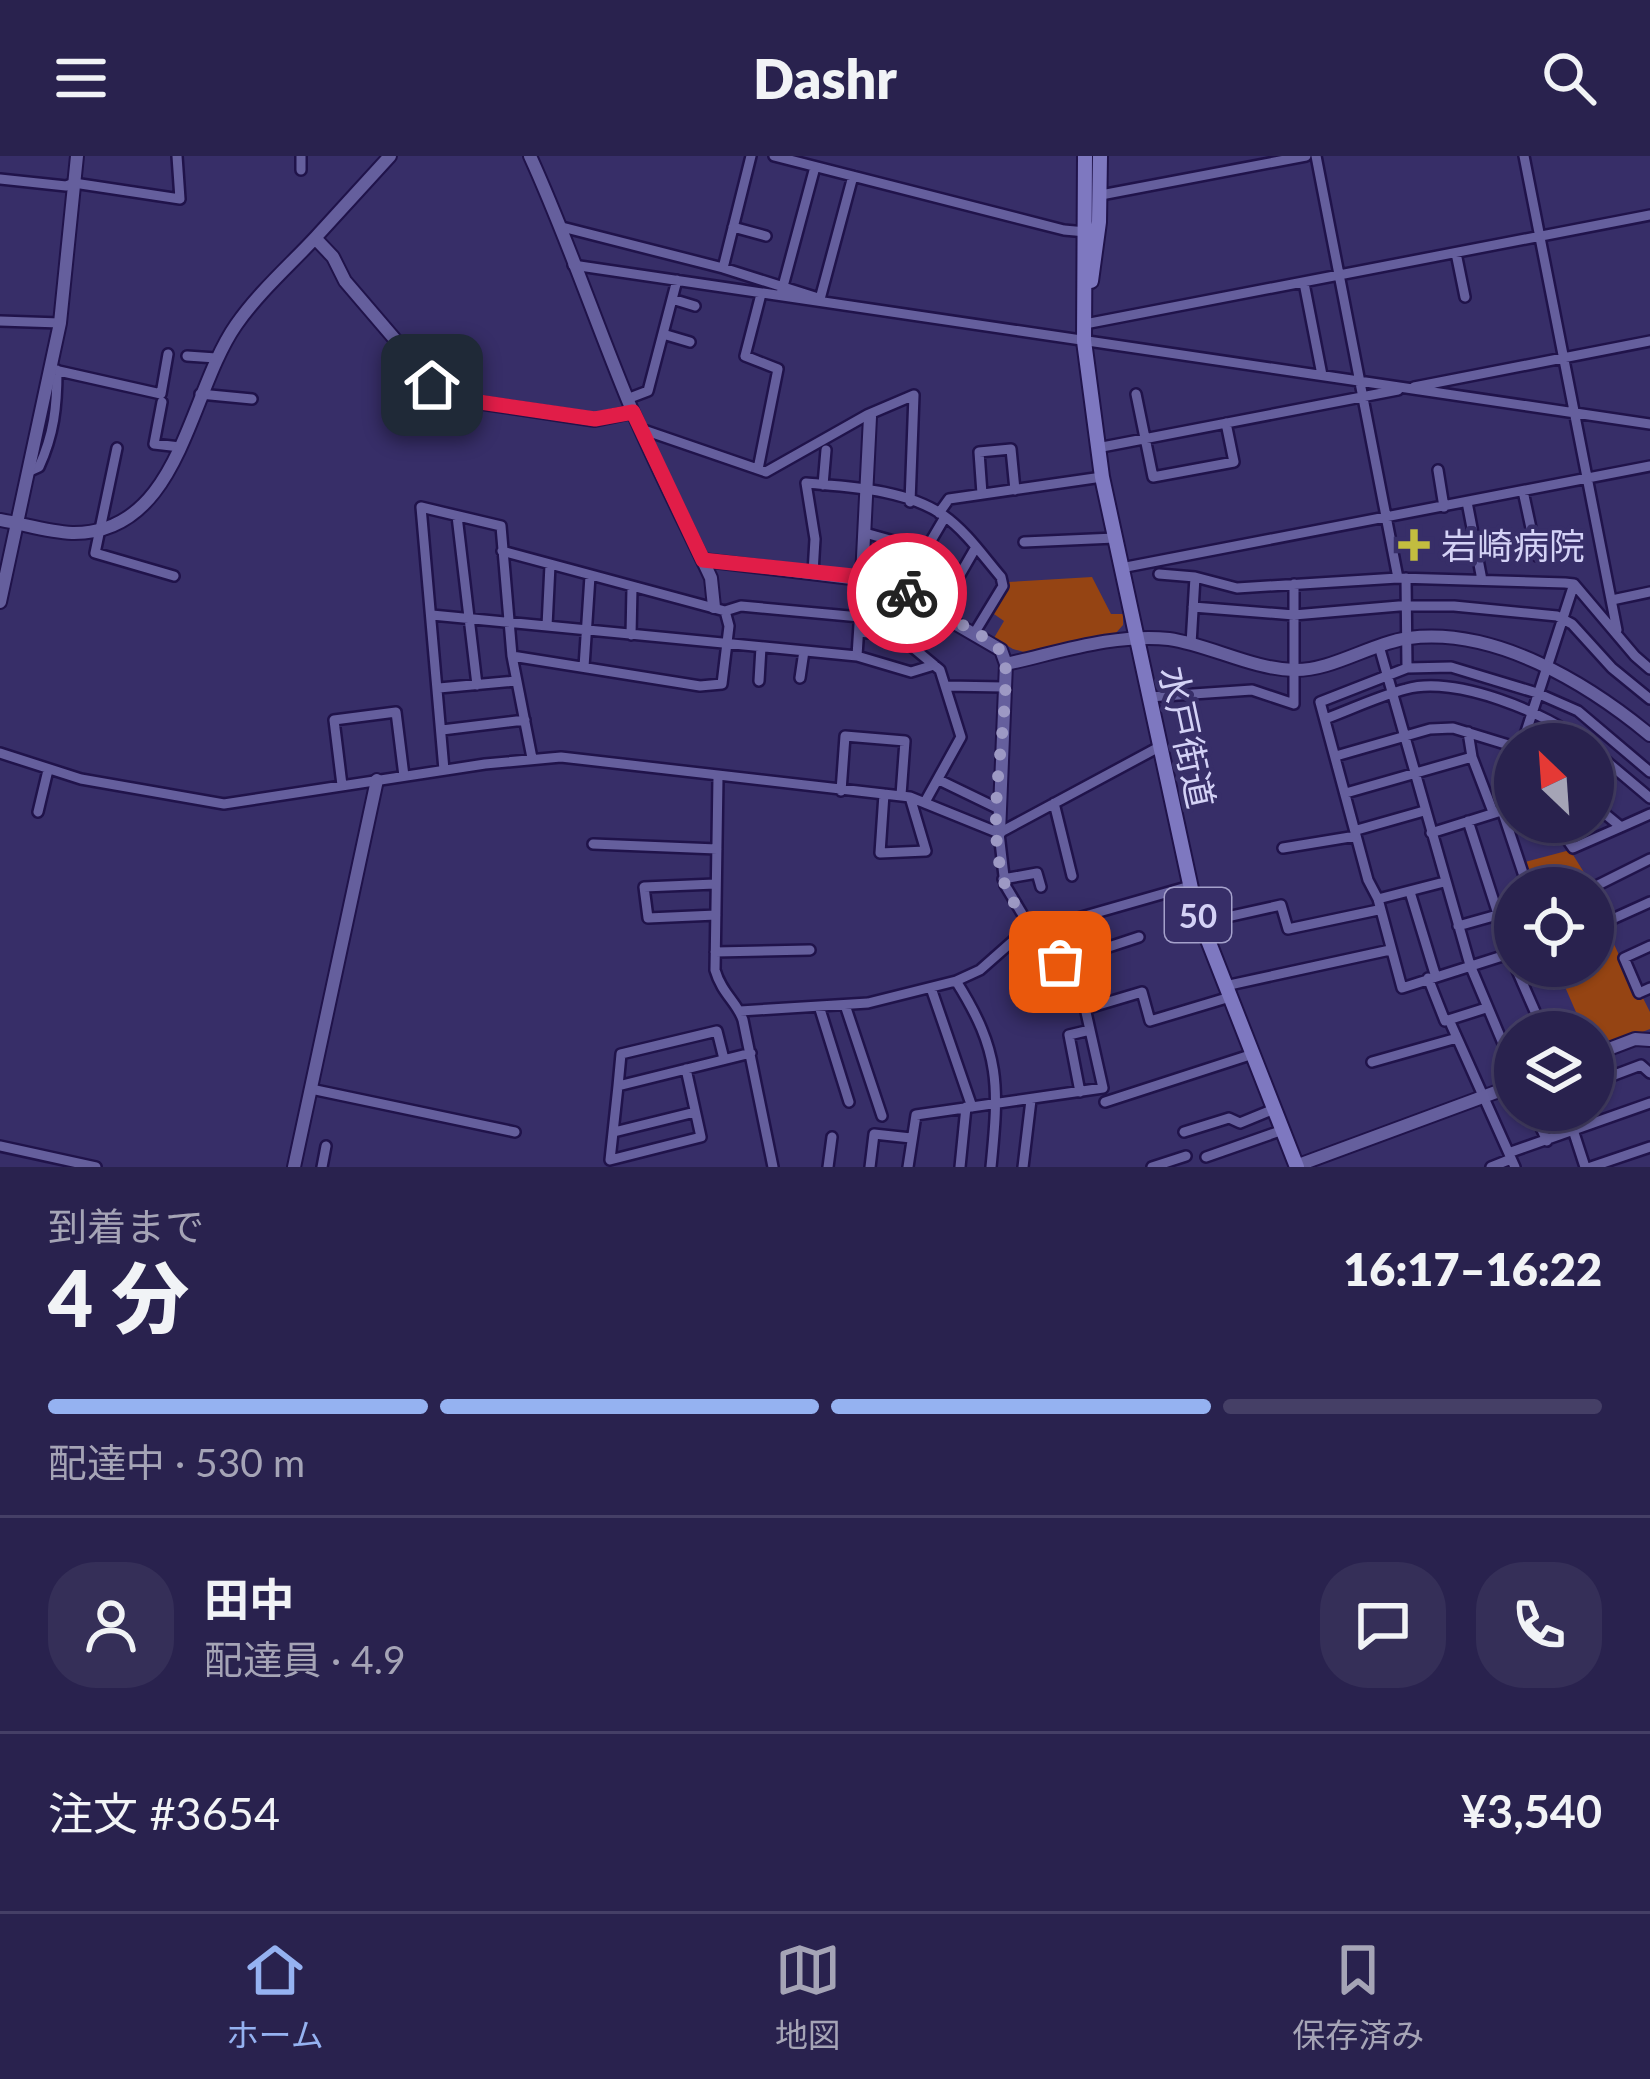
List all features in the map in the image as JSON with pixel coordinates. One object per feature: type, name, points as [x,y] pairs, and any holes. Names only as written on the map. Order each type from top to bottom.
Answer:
[{"type":"main road","name":"水戸街道","points":[[1085,156],[1084,341],[1097,448],[1121,568],[1200,923],[1297,1166]]},
{"type":"main road","name":"水戸街道","points":[[1086,304],[1094,269],[1100,156]]},
{"type":"street","points":[[0,602],[53,369],[76,156]]},
{"type":"street","points":[[0,179],[74,183],[180,199],[177,156]]},
{"type":"street","points":[[302,156],[302,170]]},
{"type":"street","points":[[0,520],[68,533],[101,529],[135,513],[152,498],[166,478],[216,358],[253,304],[390,156]]},
{"type":"street","points":[[512,656],[700,686],[722,684],[726,644],[703,560],[630,405],[530,156]]},
{"type":"street","points":[[723,268],[752,156]]},
{"type":"street","points":[[774,156],[1086,232]]},
{"type":"street","points":[[1100,195],[1311,156],[1402,578],[1407,668]]},
{"type":"street","points":[[1524,156],[1618,635]]},
{"type":"street","points":[[782,291],[815,167]]},
{"type":"street","points":[[820,299],[853,176]]},
{"type":"street","points":[[1085,324],[1650,215]]},
{"type":"street","points":[[562,227],[723,268],[782,291],[820,299],[1650,424]]},
{"type":"street","points":[[733,227],[766,236]]},
{"type":"street","points":[[315,238],[333,257],[344,281],[440,392],[468,401],[595,419],[630,405],[648,391],[677,280]]},
{"type":"street","points":[[1456,253],[1465,297]]},
{"type":"street","points":[[573,265],[761,294],[782,291]]},
{"type":"street","points":[[1304,283],[1322,375]]},
{"type":"street","points":[[758,469],[778,369],[746,356],[761,294]]},
{"type":"street","points":[[672,299],[695,305]]},
{"type":"street","points":[[0,321],[60,323]]},
{"type":"street","points":[[663,334],[690,342]]},
{"type":"street","points":[[1097,448],[1650,341]]},
{"type":"street","points":[[53,369],[161,394],[168,354]]},
{"type":"street","points":[[187,356],[216,358]]},
{"type":"street","points":[[28,472],[39,467],[54,429],[53,369]]},
{"type":"street","points":[[200,394],[252,399]]},
{"type":"street","points":[[1136,394],[1153,477],[1234,462],[1226,423]]},
{"type":"street","points":[[641,428],[766,472],[914,395],[910,502]]},
{"type":"street","points":[[162,402],[154,445],[179,447]]},
{"type":"street","points":[[857,656],[870,417]]},
{"type":"street","points":[[37,426],[54,429]]},
{"type":"street","points":[[117,448],[95,553],[174,576]]},
{"type":"street","points":[[982,494],[979,452],[1011,449],[1015,490]]},
{"type":"street","points":[[823,485],[826,450]]},
{"type":"street","points":[[1121,568],[1650,466]]},
{"type":"street","points":[[1438,470],[1444,507]]},
{"type":"street","points":[[902,590],[949,499],[1102,477]]},
{"type":"street","points":[[813,573],[815,539],[806,483],[867,489],[910,502],[942,515],[1001,577],[1003,586],[975,632]]},
{"type":"street","points":[[1523,491],[1537,556]]},
{"type":"street","points":[[1467,502],[1482,580]]},
{"type":"street","points":[[444,770],[421,507],[501,526],[512,656],[532,758]]},
{"type":"street","points":[[457,515],[477,685]]},
{"type":"street","points":[[865,532],[926,550]]},
{"type":"street","points":[[1024,542],[1115,538]]},
{"type":"street","points":[[939,611],[976,547]]},
{"type":"street","points":[[502,551],[719,609],[741,606],[860,616]]},
{"type":"street","points":[[703,560],[862,577],[902,590],[1001,650],[1006,664],[999,809],[1003,879],[1032,926],[1082,990],[1103,1088],[916,1115],[908,1167]]},
{"type":"street","points":[[547,626],[550,565]]},
{"type":"street","points":[[1160,574],[1237,588],[1402,578],[1574,584],[1650,668]]},
{"type":"street","points":[[584,667],[590,576]]},
{"type":"street","points":[[1192,644],[1196,577]]},
{"type":"street","points":[[1149,697],[1252,690],[1294,704],[1294,584]]},
{"type":"street","points":[[1527,723],[1574,584]]},
{"type":"street","points":[[631,635],[632,588]]},
{"type":"street","points":[[1612,600],[1650,592]]},
{"type":"street","points":[[1193,607],[1294,615],[1406,606],[1515,609],[1563,618],[1650,699]]},
{"type":"street","points":[[432,615],[857,656],[910,672],[934,665]]},
{"type":"street","points":[[859,632],[899,636],[934,665],[946,686],[961,737],[926,802]]},
{"type":"street","points":[[1006,664],[1116,640],[1161,639],[1294,670],[1407,638],[1451,638],[1546,664],[1598,693],[1646,732],[1623,749]]},
{"type":"street","points":[[1379,646],[1444,882],[1494,1023]]},
{"type":"street","points":[[759,681],[761,647]]},
{"type":"street","points":[[800,678],[804,651]]},
{"type":"street","points":[[1637,658],[1650,656]]},
{"type":"street","points":[[1494,962],[1402,988],[1320,702],[1407,668],[1451,667],[1537,693],[1578,712],[1650,772]]},
{"type":"street","points":[[439,688],[516,682]]},
{"type":"street","points":[[946,686],[1004,687]]},
{"type":"street","points":[[1325,718],[1407,688],[1445,687],[1553,723]]},
{"type":"street","points":[[343,784],[334,720],[396,712],[404,776]]},
{"type":"street","points":[[442,730],[525,720]]},
{"type":"street","points":[[1336,756],[1430,729],[1494,739]]},
{"type":"street","points":[[1468,732],[1472,757],[1494,804]]},
{"type":"street","points":[[841,791],[844,736],[905,741],[906,796],[926,851],[880,854],[884,794]]},
{"type":"street","points":[[999,833],[1160,747]]},
{"type":"street","points":[[0,753],[48,770],[224,804],[561,757],[906,796],[999,833]]},
{"type":"street","points":[[1346,793],[1472,757]]},
{"type":"street","points":[[1614,768],[1650,798]]},
{"type":"street","points":[[38,812],[48,770]]},
{"type":"street","points":[[718,777],[715,970],[721,989],[740,1011],[773,1167]]},
{"type":"street","points":[[294,1167],[377,780]]},
{"type":"street","points":[[939,780],[999,809]]},
{"type":"street","points":[[1054,803],[1072,876]]},
{"type":"street","points":[[1283,848],[1357,833],[1424,812]]},
{"type":"street","points":[[1431,833],[1494,814]]},
{"type":"street","points":[[1614,830],[1650,814]]},
{"type":"street","points":[[1468,821],[1494,902]]},
{"type":"street","points":[[1614,821],[1621,827]]},
{"type":"street","points":[[593,844],[717,849]]},
{"type":"street","points":[[1614,878],[1650,859]]},
{"type":"street","points":[[1003,879],[1037,873],[1041,887]]},
{"type":"street","points":[[1200,923],[1282,905],[1288,929],[1444,882]]},
{"type":"street","points":[[716,884],[644,887],[648,917],[716,915]]},
{"type":"street","points":[[740,1011],[845,1005],[931,988],[980,970],[1032,926],[1190,886]]},
{"type":"street","points":[[1410,892],[1445,1022],[1486,1008]]},
{"type":"street","points":[[1614,918],[1650,902]]},
{"type":"street","points":[[1458,926],[1494,915]]},
{"type":"street","points":[[1060,962],[1139,937]]},
{"type":"street","points":[[1650,946],[1624,958],[1639,993],[1650,988]]},
{"type":"street","points":[[715,952],[810,950]]},
{"type":"street","points":[[1085,1010],[1142,992],[1150,1021],[1227,992],[1390,950]]},
{"type":"street","points":[[956,981],[992,1049],[998,1105],[991,1167]]},
{"type":"street","points":[[931,988],[969,1107],[959,1167]]},
{"type":"street","points":[[845,1005],[882,1116]]},
{"type":"street","points":[[820,1006],[849,1102]]},
{"type":"street","points":[[1450,1022],[1512,1159]]},
{"type":"street","points":[[1080,1092],[1069,1035],[1090,1030]]},
{"type":"street","points":[[686,1069],[701,1137],[610,1160],[621,1054],[717,1031],[724,1059]]},
{"type":"street","points":[[1614,1048],[1645,1037]]},
{"type":"street","points":[[1372,1062],[1457,1038]]},
{"type":"street","points":[[618,1086],[751,1053]]},
{"type":"street","points":[[1105,1102],[1253,1054]]},
{"type":"street","points":[[1614,1075],[1641,1065],[1650,1073]]},
{"type":"street","points":[[311,1089],[515,1132]]},
{"type":"street","points":[[1297,1166],[1494,1092]]},
{"type":"street","points":[[1023,1167],[1031,1100]]},
{"type":"street","points":[[1491,1167],[1650,1103]]},
{"type":"street","points":[[1184,1132],[1229,1118],[1240,1123],[1274,1109]]},
{"type":"street","points":[[614,1132],[695,1112]]},
{"type":"street","points":[[1206,1157],[1282,1130]]},
{"type":"street","points":[[1543,1131],[1547,1141]]},
{"type":"street","points":[[1574,1133],[1588,1167],[1650,1147]]},
{"type":"street","points":[[870,1167],[874,1134],[911,1138]]},
{"type":"street","points":[[828,1167],[832,1138]]},
{"type":"street","points":[[0,1146],[96,1167]]},
{"type":"street","points":[[322,1167],[326,1146]]},
{"type":"street","points":[[1152,1167],[1186,1156]]},
{"type":"shaded area","points":[[1092,577],[1111,614],[1123,614],[1123,625],[1116,633],[1031,654],[994,638],[1004,621],[991,612],[1008,582]]},
{"type":"shaded area","points":[[1570,850],[1581,867],[1527,867],[1525,862]]},
{"type":"shaded area","points":[[1614,944],[1650,1012],[1650,1029],[1614,1043],[1614,1011],[1576,1011],[1565,987],[1614,987]]},
{"type":"way so far","points":[[907,593],[994,643],[1005,657],[1001,870],[1027,922],[1060,962]]},
{"type":"place","name":"岩崎病院","points":[[1414,545]]},
{"type":"route","points":[[432,385],[452,398],[595,419],[633,412],[703,560],[872,578],[907,593]]}]
